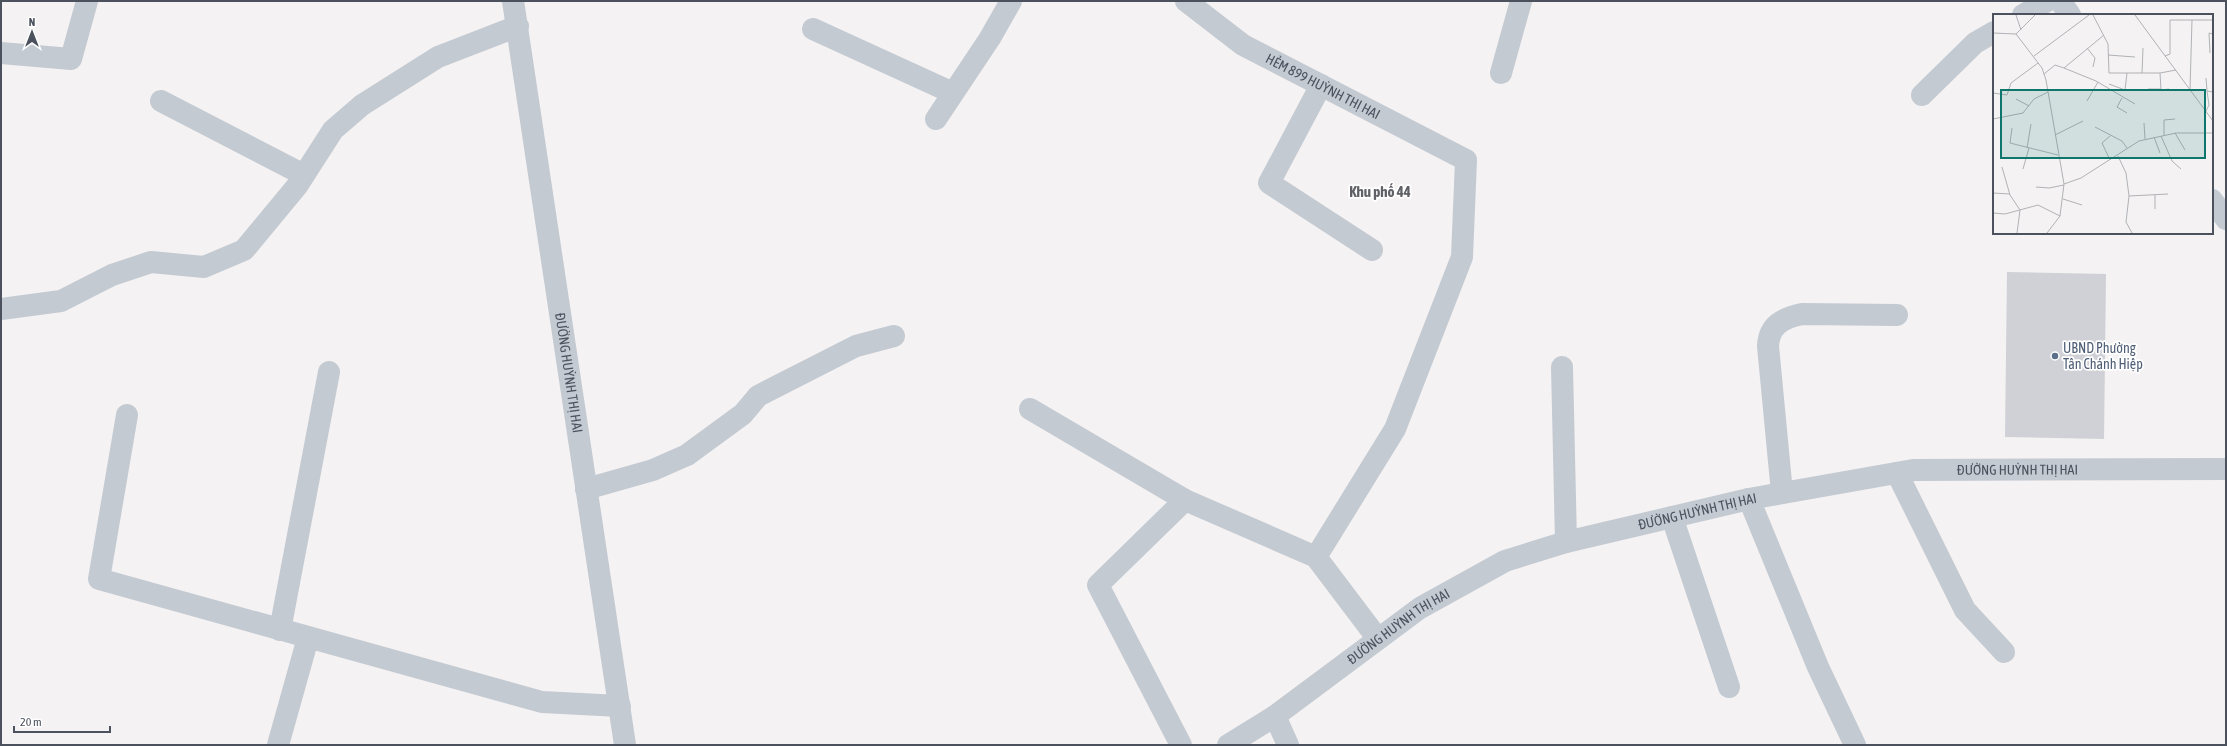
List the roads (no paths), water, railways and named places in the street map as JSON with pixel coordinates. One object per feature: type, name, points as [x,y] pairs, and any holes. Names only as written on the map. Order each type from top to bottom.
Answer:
[{"type":"street","points":[[1,53],[71,59],[87,1]]},
{"type":"street","name":"ĐƯỜNG HUỲNH THỊ HAI","points":[[513,1],[518,26],[625,745]]},
{"type":"street","points":[[936,119],[990,38],[1011,1]]},
{"type":"street","name":"HẺM 899 HUỲNH THỊ HAI","points":[[1186,1],[1243,45],[1466,160],[1462,257],[1395,429],[1316,557]]},
{"type":"street","points":[[1501,73],[1521,1]]},
{"type":"street","points":[[2027,14],[2061,5]]},
{"type":"street","points":[[1,309],[61,301],[112,275],[151,262],[204,267],[244,250],[304,176],[333,130],[362,105],[438,57],[518,26]]},
{"type":"street","points":[[813,29],[953,93]]},
{"type":"street","points":[[1922,95],[1975,44],[1993,33]]},
{"type":"street","points":[[1321,85],[1269,183],[1372,250]]},
{"type":"street","points":[[162,101],[304,176]]},
{"type":"street","points":[[2213,201],[2226,219]]},
{"type":"street","points":[[1782,493],[1768,346],[1769,336],[1773,328],[1789,317],[1802,314],[1897,315]]},
{"type":"street","points":[[586,489],[652,470],[687,455],[743,414],[758,396],[856,346],[894,336]]},
{"type":"street","points":[[1562,367],[1566,542]]},
{"type":"street","points":[[280,630],[329,372]]},
{"type":"street","points":[[1030,409],[1185,500],[1316,557],[1378,639]]},
{"type":"street","points":[[127,415],[99,580],[542,702],[620,706]]},
{"type":"street","name":"ĐƯỜNG HUỲNH THỊ HAI","points":[[1228,745],[1275,716],[1420,608],[1505,561],[1566,542],[1749,499],[1921,470],[2226,469]]},
{"type":"street","points":[[1897,473],[1965,610],[2004,652]]},
{"type":"street","points":[[1749,499],[1818,668],[1855,745]]},
{"type":"street","points":[[1181,745],[1098,585],[1185,500]]},
{"type":"street","points":[[1672,517],[1729,687]]},
{"type":"street","points":[[278,745],[308,638]]},
{"type":"street","points":[[1275,716],[1288,745]]},
{"type":"place","name":"UBND Phường Tân Chánh Hiệp","points":[[2055,356]]},
{"type":"district","name":"Khu phố 44","points":[[1380,192]]}]
